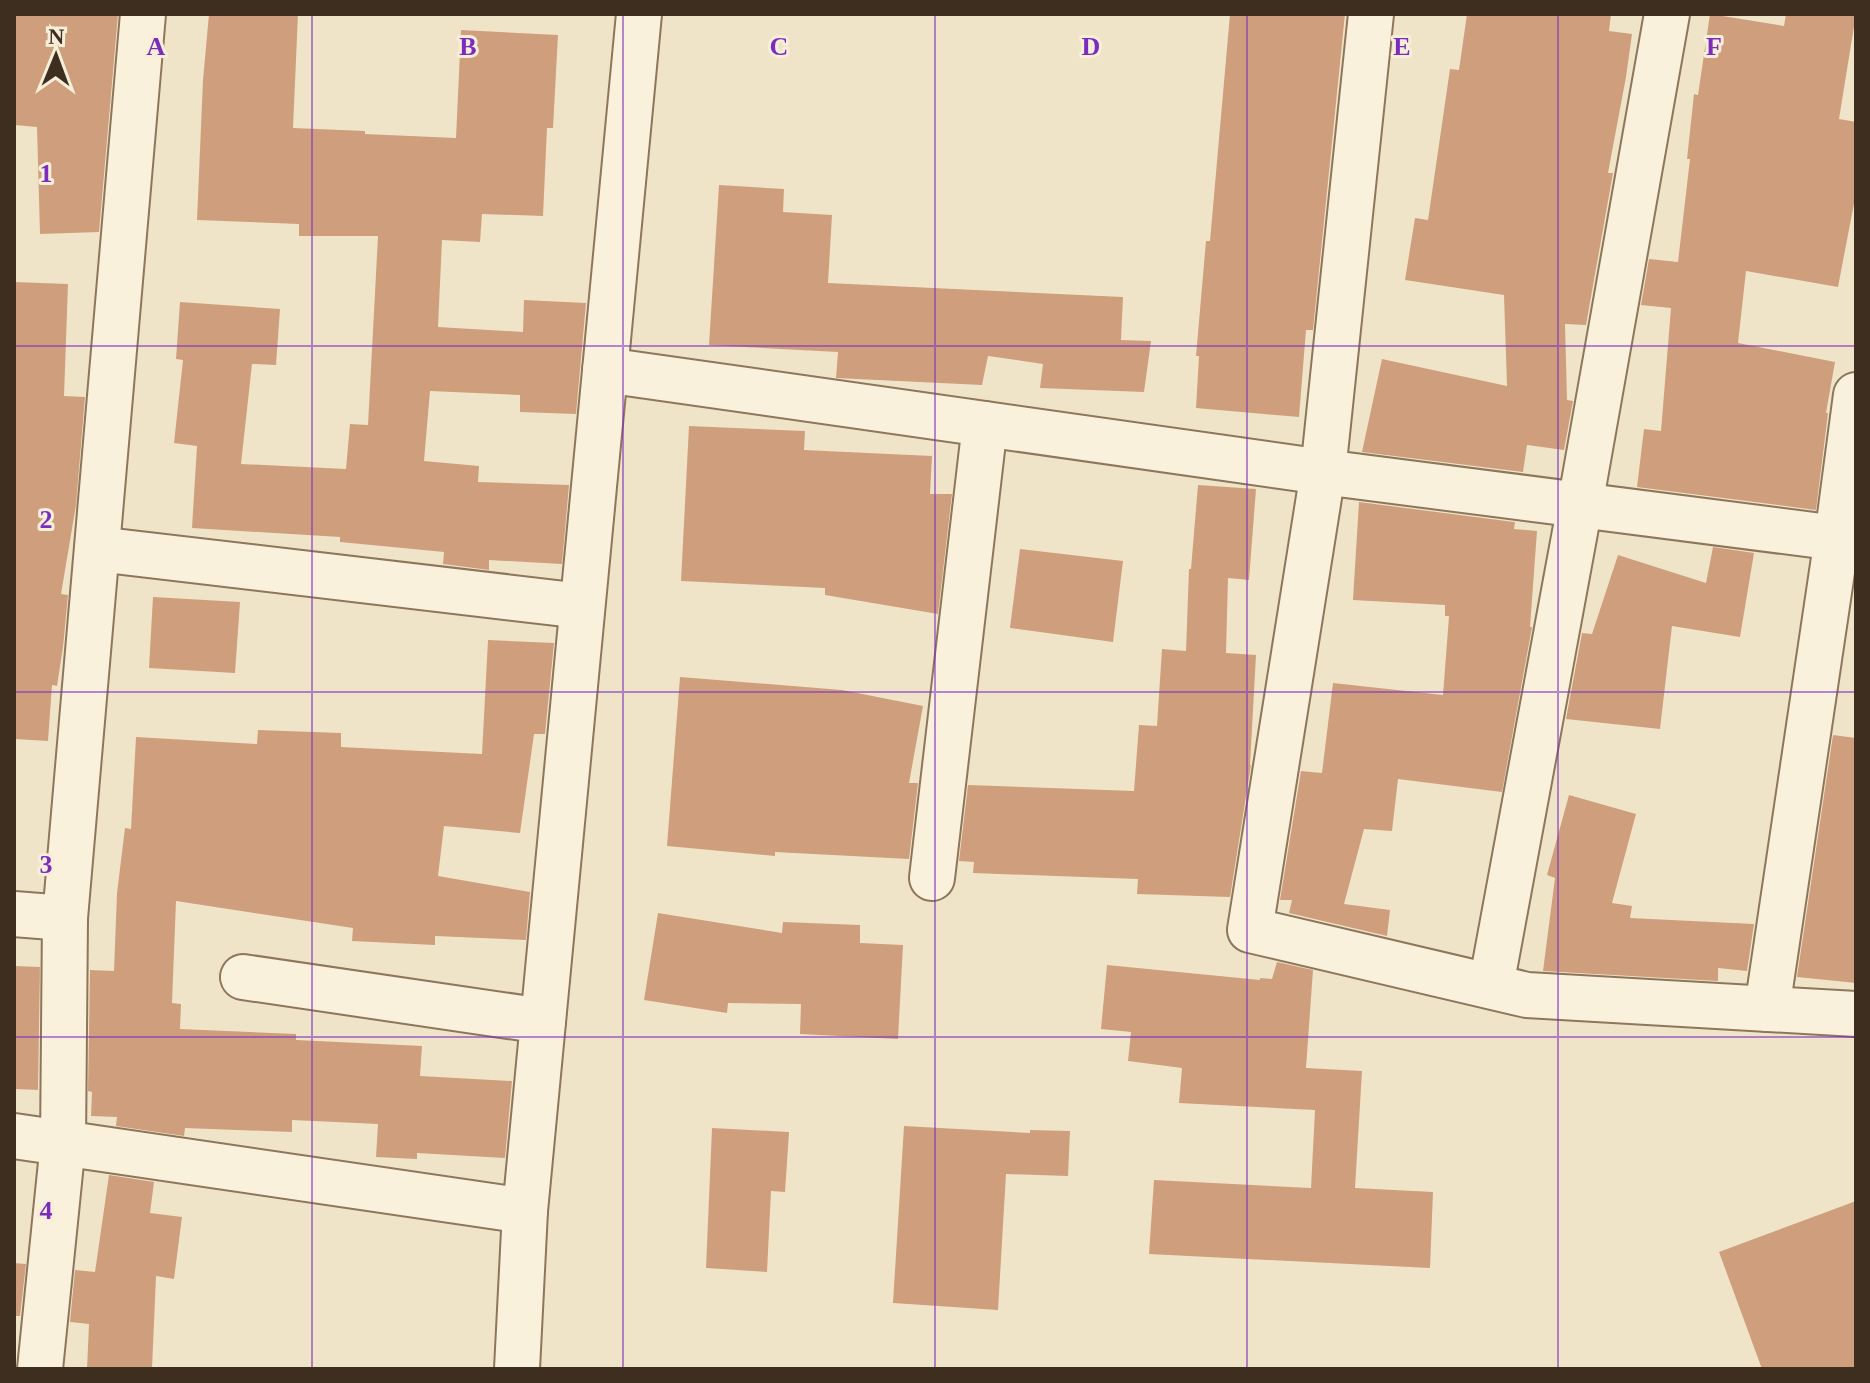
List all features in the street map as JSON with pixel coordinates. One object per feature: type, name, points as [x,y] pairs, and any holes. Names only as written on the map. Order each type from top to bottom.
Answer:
[{"type":"street","points":[[40,1369],[63,1143],[65,918],[143,14]]},
{"type":"street","points":[[517,1369],[525,1211],[639,14]]},
{"type":"street","points":[[1371,14],[1323,472],[1250,930],[1527,995],[1856,1014]]},
{"type":"street","points":[[1491,986],[1667,14]]},
{"type":"street","points":[[605,370],[1323,472],[1846,538]]},
{"type":"street","points":[[1767,1009],[1846,538],[1856,395]]},
{"type":"street","points":[[932,878],[985,424]]},
{"type":"street","points":[[97,549],[582,606]]},
{"type":"street","points":[[14,914],[65,918]]},
{"type":"street","points":[[243,977],[543,1021]]},
{"type":"street","points":[[14,1136],[525,1211]]},
{"type":"building","points":[[14,14],[118,14],[99,232],[40,234],[37,127],[14,125]]},
{"type":"building","points":[[209,14],[298,14],[293,128],[365,131],[365,134],[456,138],[461,30],[558,35],[553,128],[547,128],[543,216],[482,214],[480,242],[442,240],[438,327],[523,332],[524,300],[586,303],[576,414],[520,412],[520,395],[430,391],[424,461],[479,466],[478,482],[569,485],[562,564],[489,560],[489,570],[443,564],[444,552],[340,542],[340,537],[192,528],[197,446],[174,443],[183,360],[176,359],[180,302],[280,309],[276,365],[252,364],[241,464],[346,469],[350,424],[368,425],[378,236],[299,236],[299,224],[197,220]]},
{"type":"building","points":[[1230,14],[1345,14],[1313,330],[1306,330],[1299,417],[1196,408],[1199,356],[1196,356],[1206,241],[1210,241]]},
{"type":"building","points":[[1467,14],[1611,14],[1609,31],[1632,34],[1608,173],[1613,173],[1586,325],[1565,324],[1567,400],[1573,401],[1564,450],[1527,445],[1523,472],[1362,452],[1382,359],[1507,386],[1504,295],[1405,280],[1415,218],[1428,220],[1450,69],[1459,70]]},
{"type":"building","points":[[1710,14],[1784,26],[1786,14],[1856,14],[1839,119],[1856,122],[1856,193],[1838,287],[1746,271],[1738,343],[1835,362],[1826,413],[1816,510],[1637,487],[1644,429],[1661,431],[1671,308],[1641,305],[1649,259],[1678,262],[1694,94],[1698,95]]},
{"type":"building","points":[[719,185],[784,189],[783,212],[832,215],[828,283],[1123,297],[1121,340],[1151,341],[1144,392],[1040,388],[1043,364],[988,356],[982,385],[836,378],[838,352],[709,345]]},
{"type":"building","points":[[14,282],[68,284],[64,396],[85,397],[76,505],[61,594],[68,595],[63,647],[57,686],[52,685],[48,741],[14,739]]},
{"type":"building","points":[[689,426],[805,431],[804,450],[932,456],[930,494],[952,494],[938,614],[825,595],[825,588],[681,581]]},
{"type":"building","points":[[1198,485],[1256,489],[1249,580],[1228,578],[1226,653],[1256,655],[1251,765],[1230,897],[1137,894],[1138,879],[973,873],[974,862],[959,861],[968,785],[1134,791],[1139,725],[1157,726],[1162,649],[1186,651],[1189,569]]},
{"type":"building","points":[[1359,502],[1515,522],[1514,529],[1537,531],[1532,627],[1502,792],[1398,779],[1392,831],[1364,829],[1344,904],[1390,910],[1387,936],[1289,913],[1292,900],[1280,900],[1301,771],[1322,773],[1333,683],[1443,695],[1449,616],[1445,616],[1445,605],[1353,600]]},
{"type":"building","points":[[1713,547],[1754,553],[1740,637],[1672,626],[1660,729],[1566,719],[1582,633],[1592,634],[1618,555],[1706,583]]},
{"type":"building","points":[[1020,549],[1123,561],[1113,642],[1010,628]]},
{"type":"building","points":[[153,597],[240,602],[235,673],[149,668]]},
{"type":"building","points":[[488,640],[554,643],[545,734],[534,734],[520,833],[444,826],[438,876],[530,892],[526,940],[435,936],[435,945],[352,941],[353,928],[176,901],[172,1003],[181,1004],[180,1029],[296,1034],[296,1040],[422,1046],[420,1076],[512,1081],[505,1158],[417,1153],[417,1159],[376,1157],[378,1124],[292,1120],[292,1132],[185,1128],[184,1136],[116,1126],[117,1117],[91,1116],[92,1092],[88,1091],[90,970],[114,971],[117,893],[125,828],[131,829],[136,737],[257,744],[258,730],[341,733],[341,747],[482,754]]},
{"type":"building","points":[[680,677],[842,690],[923,706],[909,783],[918,783],[909,859],[775,852],[775,856],[667,846]]},
{"type":"building","points":[[1833,735],[1856,738],[1856,983],[1797,977]]},
{"type":"building","points":[[1569,795],[1636,814],[1612,903],[1632,906],[1630,918],[1754,924],[1747,971],[1718,968],[1718,981],[1543,971],[1555,878],[1547,875]]},
{"type":"building","points":[[658,913],[782,933],[783,922],[860,925],[860,943],[903,945],[898,1039],[800,1034],[801,1004],[728,1003],[727,1013],[644,1000]]},
{"type":"building","points":[[1277,962],[1313,970],[1306,1068],[1362,1071],[1355,1188],[1433,1192],[1430,1268],[1149,1254],[1154,1180],[1311,1188],[1315,1110],[1179,1103],[1182,1068],[1128,1061],[1131,1032],[1101,1029],[1107,965],[1260,980],[1272,979]]},
{"type":"building","points":[[14,966],[40,967],[38,1090],[14,1089]]},
{"type":"building","points":[[904,1126],[1030,1133],[1030,1130],[1070,1131],[1068,1176],[1006,1174],[998,1310],[893,1303]]},
{"type":"building","points":[[712,1128],[789,1132],[785,1192],[771,1191],[767,1272],[706,1268]]},
{"type":"building","points":[[109,1175],[154,1182],[150,1213],[182,1217],[174,1279],[156,1276],[152,1369],[87,1369],[89,1324],[70,1322],[75,1270],[95,1272]]},
{"type":"building","points":[[1856,1201],[1856,1369],[1762,1369],[1719,1252]]},
{"type":"building","points":[[14,1263],[26,1264],[20,1316],[14,1316]]}]
